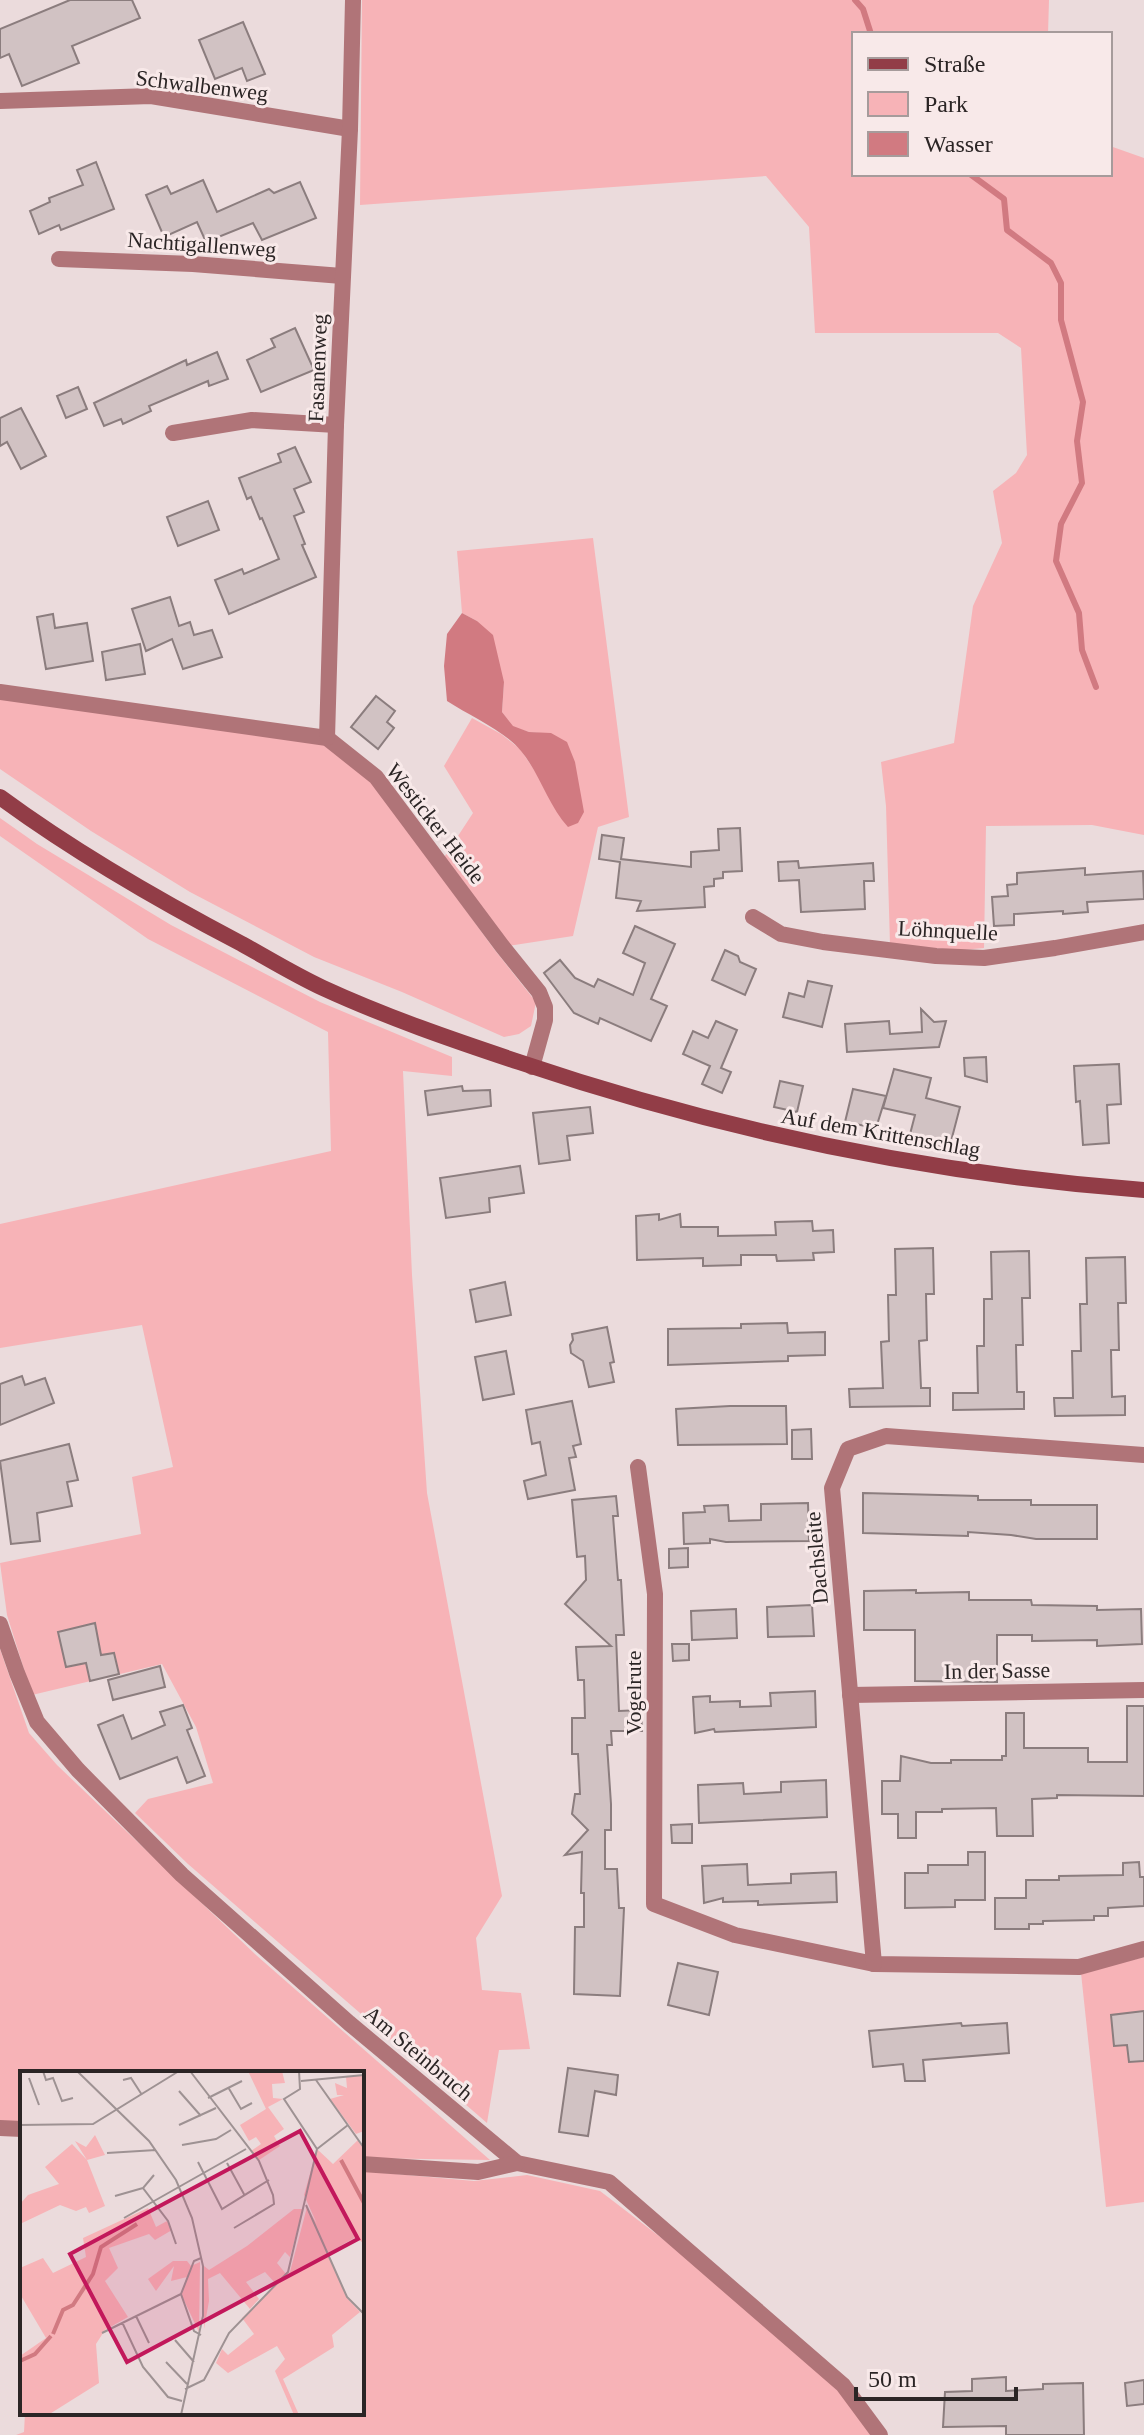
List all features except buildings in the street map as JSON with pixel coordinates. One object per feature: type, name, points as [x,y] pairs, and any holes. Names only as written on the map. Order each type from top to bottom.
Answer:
[{"type":"street","name":"Fasanenweg","points":[[327,738],[353,0]]},
{"type":"street","name":"Schwalbenweg","points":[[0,101],[151,96],[350,129]]},
{"type":"street","name":"Nachtigallenweg","points":[[59,259],[193,264],[342,276]]},
{"type":"street","points":[[173,433],[252,420],[336,425]]},
{"type":"street","points":[[0,692],[327,738]]},
{"type":"street","name":"Westicker Heide","points":[[327,738],[376,777],[539,992],[545,1007],[545,1020],[532,1067]]},
{"type":"street","points":[[0,797],[47,831],[178,911],[323,987],[458,1042],[532,1067]]},
{"type":"street","name":"Löhnquelle","points":[[753,917],[781,934],[823,942],[936,956],[984,958],[1144,932]]},
{"type":"street","name":"Auf dem Krittenschlag","points":[[532,1067],[615,1094],[797,1141],[903,1162],[1001,1176],[1144,1190]]},
{"type":"street","name":"Dachsleite","points":[[874,1964],[832,1488],[848,1449],[886,1436],[1144,1455]]},
{"type":"street","name":"Vogelrute","points":[[638,1467],[655,1594],[654,1904],[735,1935],[874,1964]]},
{"type":"street","name":"Am Steinbruch","points":[[0,1624],[37,1722],[78,1770],[182,1875],[349,2023],[517,2163],[609,2182],[843,2385],[880,2435]]},
{"type":"street","name":"In der Sasse","points":[[850,1695],[1144,1690]]},
{"type":"street","points":[[874,1964],[1079,1967],[1144,1949]]},
{"type":"street","points":[[0,2128],[20,2129]]},
{"type":"street","points":[[364,2164],[478,2172],[517,2163]]},
{"type":"green space","points":[[362,0],[1049,0],[1048,32],[852,32],[852,176],[1112,176],[1112,147],[1144,158],[1144,835],[1092,825],[986,826],[984,948],[961,950],[890,945],[886,806],[881,762],[954,743],[973,606],[1002,543],[993,491],[1016,473],[1027,455],[1021,348],[998,333],[815,333],[809,227],[766,176],[360,205]]},
{"type":"green space","points":[[593,538],[629,817],[598,827],[573,936],[508,946],[441,862],[473,813],[444,766],[472,718],[520,749],[541,780],[551,734],[513,727],[502,712],[504,682],[477,621],[462,613],[457,551]]},
{"type":"green space","points":[[0,696],[325,743],[372,781],[536,1002],[531,1026],[519,1034],[504,1037],[314,957],[190,892],[91,831],[0,769]]},
{"type":"green space","points":[[0,818],[37,844],[171,925],[320,1002],[452,1057],[452,1076],[403,1071],[412,1275],[427,1493],[502,1896],[476,1938],[482,1990],[521,1993],[530,2049],[499,2050],[487,2123],[188,1864],[135,1813],[148,1799],[213,1783],[196,1727],[162,1664],[32,1695],[7,1615],[0,1563],[141,1534],[132,1477],[173,1467],[142,1325],[0,1348],[0,1224],[331,1151],[328,1032],[148,939],[0,836]]},
{"type":"green space","points":[[0,1649],[29,1733],[57,1765],[256,1955],[490,2160],[364,2158],[364,2071],[20,2071],[20,2127],[0,2125]]},
{"type":"green space","points":[[1144,1957],[1144,2202],[1106,2207],[1081,1973]]},
{"type":"green space","points":[[364,2171],[474,2181],[527,2175],[600,2191],[723,2285],[840,2386],[875,2435],[16,2435],[24,2432],[25,2415],[364,2415]]},
{"type":"water","points":[[462,613],[493,635],[504,682],[502,712],[513,726],[529,732],[551,733],[567,742],[575,762],[584,812],[578,823],[568,827],[528,760],[514,744],[497,730],[447,701],[444,666],[447,634]]},
{"type":"waterway","points":[[855,0],[863,9],[870,32]]},
{"type":"waterway","points":[[973,176],[1004,199],[1007,230],[1051,263],[1061,283],[1061,320],[1083,402],[1077,441],[1082,483],[1061,524],[1056,561],[1079,613],[1082,650],[1096,687]]}]
